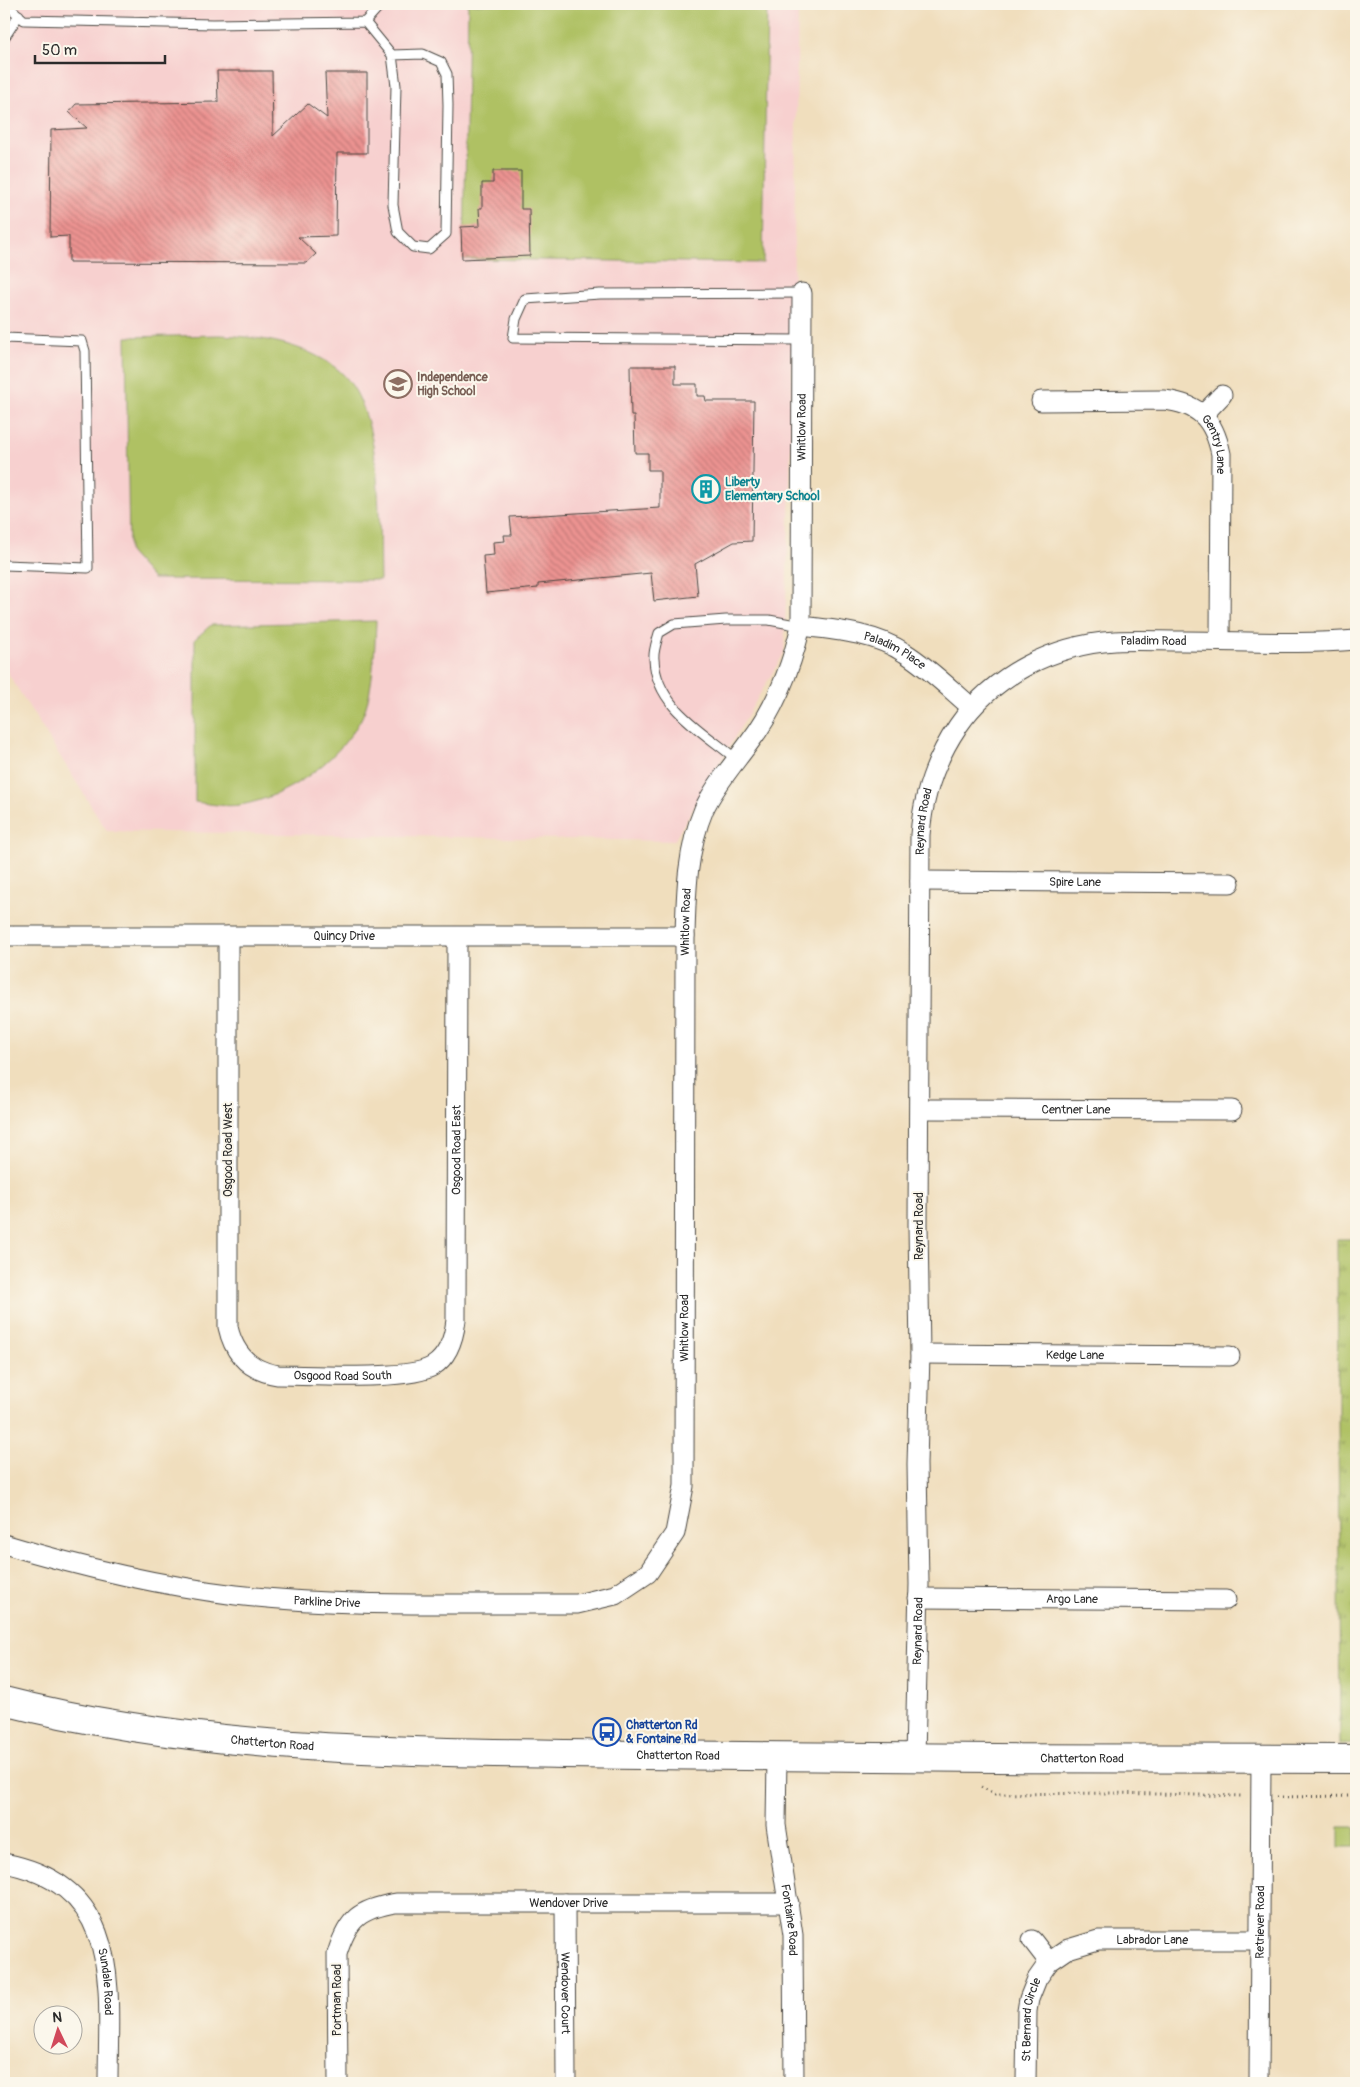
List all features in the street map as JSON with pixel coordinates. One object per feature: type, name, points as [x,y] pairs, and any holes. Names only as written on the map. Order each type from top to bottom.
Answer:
[{"type":"main road","name":"Chatterton Road","points":[[4,1701],[54,1714],[181,1735],[336,1749],[778,1757],[1356,1760]]},
{"type":"street","name":"Whitlow Road","points":[[648,1573],[675,1533],[684,1486],[686,936],[688,871],[697,828],[714,790],[761,726],[789,673],[801,626],[802,293]]},
{"type":"street","points":[[1203,415],[1222,395]]},
{"type":"street","name":"Gentry Lane","points":[[1040,401],[1164,400],[1178,402],[1192,407],[1203,415],[1213,427],[1221,454],[1220,641]]},
{"type":"street","name":"Paladim Place","points":[[801,626],[868,636],[904,652],[926,668],[971,707]]},
{"type":"street","name":"Paladim Road","points":[[971,707],[996,684],[1036,660],[1065,650],[1115,641],[1356,640]]},
{"type":"street","name":"Reynard Road","points":[[915,1757],[918,1598],[917,1464],[920,1354],[918,1225],[920,835],[922,810],[931,777],[948,742],[971,707]]},
{"type":"street","name":"Spire Lane","points":[[920,880],[1230,883]]},
{"type":"street","name":"Quincy Drive","points":[[4,936],[686,936]]},
{"type":"street","name":"Osgood Road West","points":[[228,936],[227,1316],[231,1340],[235,1349],[244,1360]]},
{"type":"street","name":"Osgood Road East","points":[[441,1359],[448,1351],[452,1341],[456,1320],[458,936]]},
{"type":"street","name":"Centner Lane","points":[[920,1109],[1232,1110]]},
{"type":"street","name":"Kedge Lane","points":[[920,1354],[1230,1356]]},
{"type":"street","name":"Osgood Road South","points":[[244,1360],[259,1370],[278,1375],[402,1375],[433,1366],[441,1359]]},
{"type":"street","name":"Parkline Drive","points":[[4,1544],[125,1577],[238,1595],[337,1602],[577,1604],[615,1595],[648,1573]]},
{"type":"street","name":"Argo Lane","points":[[918,1598],[1226,1600]]},
{"type":"street","name":"Fontaine Road","points":[[778,1757],[776,1825],[794,1935],[794,2083]]},
{"type":"street","name":"Retriever Road","points":[[1259,2083],[1261,1759]]},
{"type":"street","name":"Sundale Road","points":[[4,1863],[49,1877],[70,1892],[85,1909],[96,1929],[104,1951],[108,1973],[108,2083]]},
{"type":"street","name":"Wendover Drive","points":[[354,1920],[373,1907],[396,1902],[789,1903]]},
{"type":"street","name":"Wendover Court","points":[[565,1903],[566,2083]]},
{"type":"street","name":"Portman Road","points":[[338,2083],[337,1954],[343,1936],[354,1920]]},
{"type":"street","points":[[1032,1940],[1049,1962]]},
{"type":"street","name":"Labrador Lane","points":[[1049,1962],[1068,1948],[1098,1940],[1260,1940]]},
{"type":"street","name":"St Bernard Circle","points":[[1026,2083],[1027,2011],[1029,1999],[1037,1979],[1049,1962]]},
{"type":"lane","points":[[6,4],[24,20],[213,24],[365,22],[381,4]]},
{"type":"lane","points":[[4,38],[19,15]]},
{"type":"lane","points":[[365,22],[392,55],[396,86],[393,206],[398,232],[413,247],[429,249],[446,234],[447,74],[441,62],[424,54],[392,55]]},
{"type":"lane","points":[[802,293],[600,294],[525,299],[516,319],[513,338],[802,340]]},
{"type":"lane","points":[[4,338],[82,341],[86,351],[88,568],[4,566]]},
{"type":"lane","points":[[736,760],[669,703],[657,680],[653,658],[659,633],[674,624],[726,620],[769,620],[801,626]]},
{"type":"path","points":[[981,1787],[995,1794],[1111,1793],[1244,1796]]},
{"type":"path","points":[[1269,1797],[1356,1796]]},
{"type":"shaded area","name":"Independence High School","points":[[4,4],[798,4],[790,492],[784,653],[674,841],[107,831],[4,667]]},
{"type":"green space","points":[[468,4],[767,4],[763,263],[464,259]]},
{"type":"green space","points":[[220,335],[250,337],[295,347],[323,359],[336,368],[352,386],[364,409],[376,467],[380,580],[153,579],[129,552],[126,337]]},
{"type":"green space","points":[[376,621],[373,672],[365,710],[351,734],[325,763],[293,785],[258,801],[229,806],[195,802],[195,639],[211,625]]},
{"type":"green space","points":[[1337,1239],[1356,1239],[1356,1744],[1340,1745]]},
{"type":"green space","points":[[1339,1827],[1355,1827],[1355,1847],[1339,1847]]},
{"type":"building","points":[[217,71],[272,71],[273,136],[308,104],[327,118],[325,73],[367,73],[367,153],[337,153],[336,236],[298,237],[316,254],[306,263],[69,262],[69,236],[50,237],[51,130],[87,128],[69,112],[76,104],[218,102]]},
{"type":"building","points":[[493,171],[521,171],[521,209],[529,209],[530,256],[462,259],[461,227],[480,226],[479,208],[482,208],[482,183],[493,183]]},
{"type":"building","name":"Liberty Elementary School","points":[[630,366],[675,366],[675,384],[697,384],[697,396],[705,396],[706,401],[754,401],[752,541],[734,542],[695,564],[698,596],[654,601],[651,573],[538,584],[538,588],[486,593],[483,556],[494,555],[493,542],[505,541],[504,535],[512,535],[510,517],[660,508],[660,470],[648,470],[648,453],[635,453],[634,416],[631,416]]},
{"type":"place","name":"Independence High School","points":[[398,384]]},
{"type":"place","name":"Liberty Elementary School","points":[[706,489]]},
{"type":"place","name":"Chatterton Rd & Fontaine Rd","points":[[607,1732]]}]
